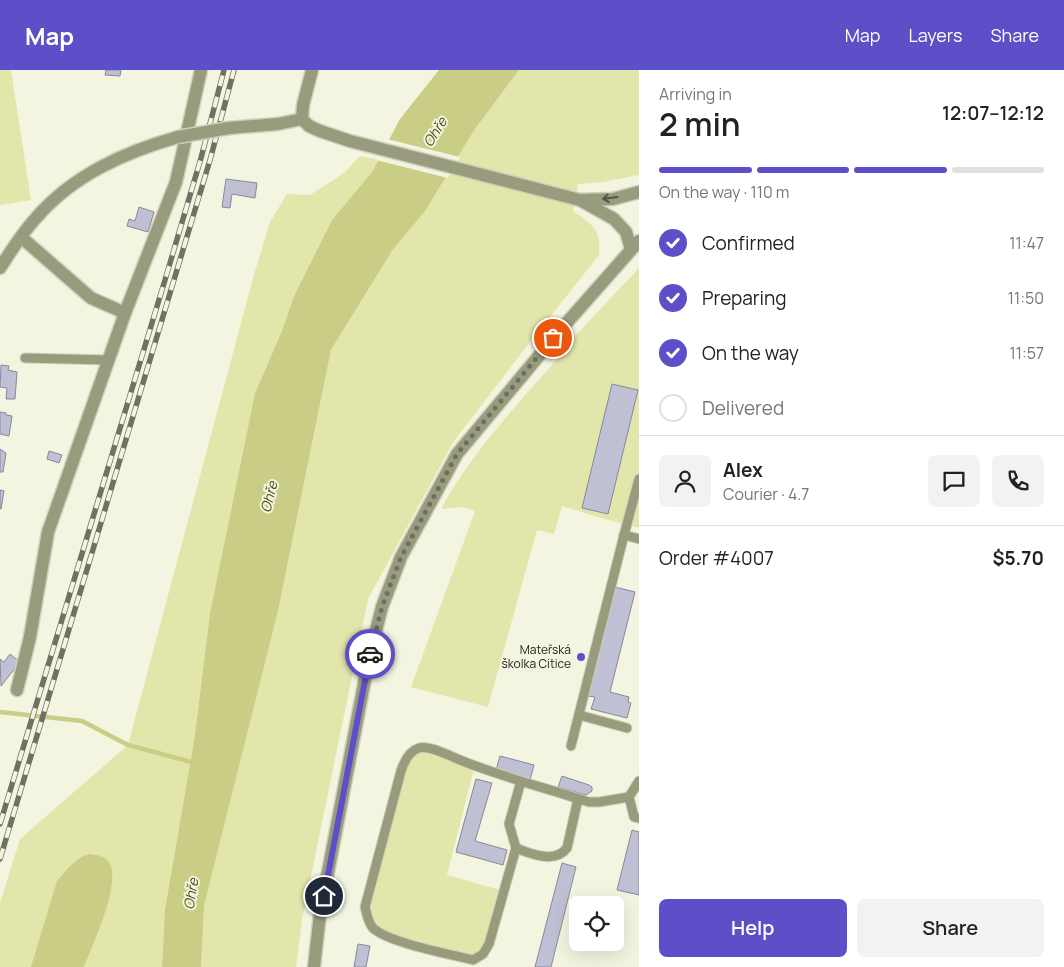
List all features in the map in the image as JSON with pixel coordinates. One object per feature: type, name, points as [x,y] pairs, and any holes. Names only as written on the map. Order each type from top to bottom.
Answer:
[{"type":"street","points":[[17,690],[30,637],[48,532],[125,314],[176,182],[201,70]]},
{"type":"street","points":[[312,70],[303,105],[302,119],[309,126],[320,131],[350,141],[578,199],[614,199],[639,192]]},
{"type":"street","points":[[0,268],[36,218],[66,189],[103,165],[146,146],[178,137],[229,128],[278,124],[302,119]]},
{"type":"street","points":[[314,967],[320,914],[369,658],[382,607],[401,557],[457,454],[543,350],[635,245],[614,219],[578,199]]},
{"type":"street","points":[[21,237],[91,298],[125,314]]},
{"type":"lane","points":[[25,358],[109,360]]},
{"type":"lane","points":[[571,746],[639,479]]},
{"type":"lane","points":[[624,535],[639,539]]},
{"type":"lane","points":[[579,715],[627,728]]},
{"type":"lane","points":[[521,782],[509,824],[516,848],[489,944],[483,954],[473,960],[390,939],[373,928],[365,907],[404,761],[410,753],[419,748],[426,748],[487,771],[589,802],[629,797]]},
{"type":"lane","points":[[639,781],[629,797],[634,817],[639,818]]},
{"type":"lane","points":[[516,848],[529,853],[552,857],[563,854],[567,848],[578,799]]},
{"type":"shaded area","points":[[0,70],[11,70],[31,200],[0,205]]},
{"type":"shaded area","points":[[519,70],[639,70],[639,175],[603,182],[578,184],[573,211],[594,228],[599,239],[599,255],[454,441],[368,599],[302,920],[296,967],[201,967],[204,906],[278,611],[331,350],[392,251],[425,211],[475,129]]},
{"type":"shaded area","points":[[360,156],[379,160],[372,172],[332,220],[294,296],[282,331],[255,393],[210,613],[195,735],[165,909],[162,967],[0,967],[0,903],[20,839],[128,745],[253,278],[270,222],[287,194],[310,195],[344,173]]},
{"type":"shaded area","points":[[639,268],[639,528],[562,506],[554,534],[537,530],[488,707],[411,687],[475,511],[463,507],[441,509],[484,444],[570,345],[573,338]]},
{"type":"shaded area","points":[[432,752],[474,769],[447,875],[500,890],[485,944],[479,952],[471,956],[421,944],[383,931],[376,926],[370,915],[369,908],[407,761],[413,754]]},
{"type":"water","name":"Ohře","points":[[439,70],[519,70],[475,129],[425,211],[392,251],[331,350],[278,611],[204,906],[201,967],[162,967],[165,909],[195,735],[210,613],[255,393],[282,331],[294,296],[332,220],[372,172],[400,119]]},
{"type":"water","points":[[89,854],[101,856],[107,860],[112,869],[112,881],[110,896],[100,928],[84,967],[31,967],[57,881],[69,867],[81,857]]},
{"type":"pier","points":[[387,139],[460,157],[448,178],[376,160]]},
{"type":"building","points":[[106,70],[121,70],[120,76],[105,75]]},
{"type":"building","points":[[226,179],[257,183],[255,198],[232,194],[230,208],[222,207]]},
{"type":"building","points":[[139,207],[154,212],[148,232],[127,226],[129,219],[135,221]]},
{"type":"building","points":[[1,365],[9,366],[8,370],[17,372],[15,399],[6,399],[7,388],[0,387]]},
{"type":"building","points":[[612,384],[638,390],[608,514],[582,508]]},
{"type":"building","points":[[0,412],[12,416],[9,436],[0,434]]},
{"type":"building","points":[[0,449],[6,453],[3,472],[0,472]]},
{"type":"building","points":[[49,451],[62,455],[59,463],[47,459]]},
{"type":"building","points":[[0,490],[4,491],[1,509],[0,509]]},
{"type":"building","points":[[615,587],[635,592],[610,692],[629,697],[628,702],[631,703],[627,718],[591,709],[595,697],[588,696]]},
{"type":"building","points":[[10,654],[20,662],[1,686],[0,659],[4,662]]},
{"type":"building","points":[[500,756],[534,765],[530,780],[496,770]]},
{"type":"building","points":[[562,776],[589,785],[592,787],[592,791],[586,795],[558,787]]},
{"type":"building","points":[[476,779],[492,783],[475,841],[507,850],[503,865],[456,852]]},
{"type":"building","points":[[632,830],[639,832],[639,895],[617,890]]},
{"type":"building","points":[[562,863],[576,867],[551,967],[535,967]]},
{"type":"building","points":[[358,944],[370,946],[366,967],[354,967]]},
{"type":"waterway","points":[[0,712],[82,721],[128,745],[195,763]]},
{"type":"railway","points":[[0,824],[165,280],[201,158],[224,70]]},
{"type":"railway","points":[[0,859],[210,160],[234,70]]},
{"type":"way so far","points":[[370,654],[382,607],[401,557],[457,454],[553,338]]},
{"type":"place","name":"Mateřská školka Citice","points":[[581,657]]},
{"type":"route","points":[[324,896],[370,654]]}]
